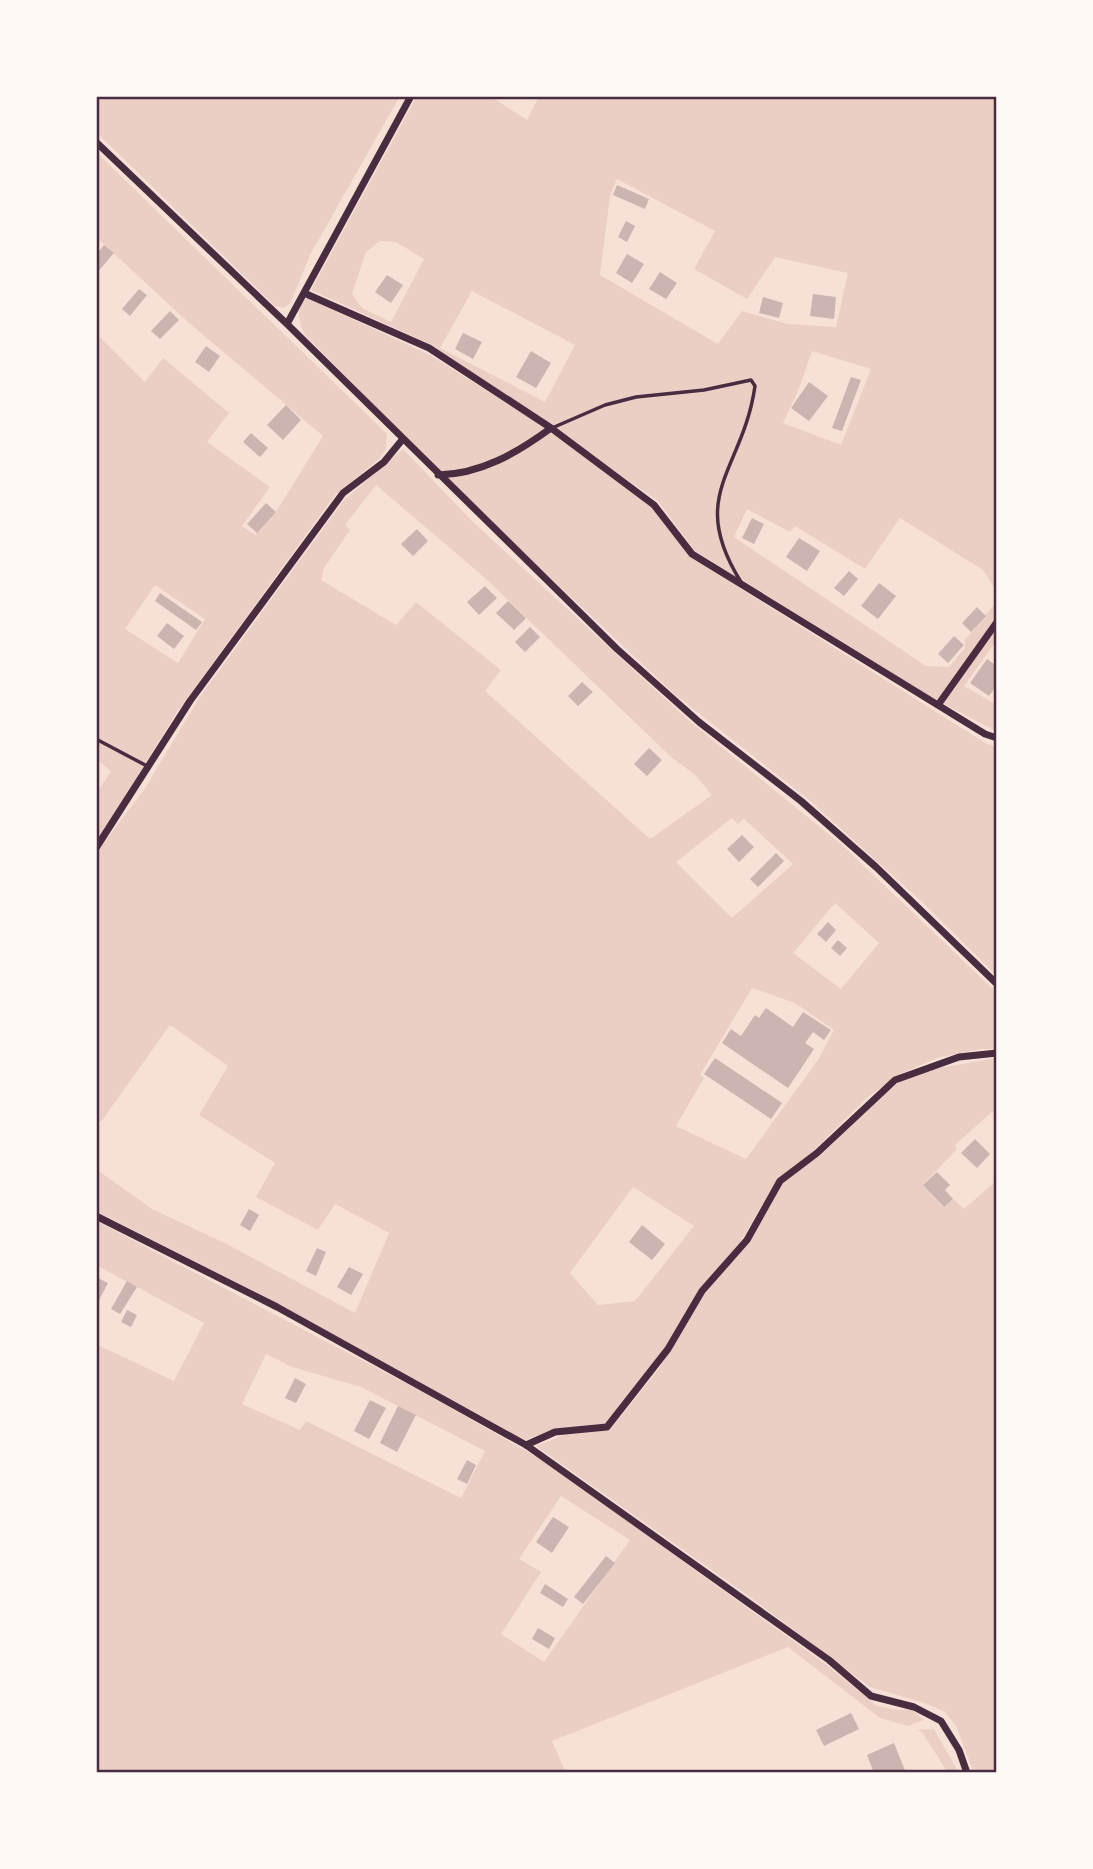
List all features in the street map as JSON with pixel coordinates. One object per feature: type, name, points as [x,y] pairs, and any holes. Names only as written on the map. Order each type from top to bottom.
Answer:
[{"type":"street","points":[[288,324],[411,96]]},
{"type":"street","points":[[96,142],[288,324],[402,440],[628,658],[699,722],[801,802],[876,867],[997,984]]},
{"type":"street","points":[[304,293],[429,348],[551,428],[654,505],[692,554],[997,738]]},
{"type":"street","points":[[438,475],[463,474],[491,464],[551,428]]},
{"type":"street","points":[[96,848],[190,701],[343,493],[384,462],[402,440]]},
{"type":"street","points":[[939,705],[997,622]]},
{"type":"street","points":[[526,1445],[555,1432],[607,1427],[668,1349],[702,1291],[747,1240],[779,1181],[817,1153],[875,1096],[895,1080],[921,1068],[959,1057],[997,1053]]},
{"type":"street","points":[[96,1216],[277,1307],[526,1445],[829,1660],[871,1696],[914,1707],[941,1721],[959,1750],[967,1773]]},
{"type":"lane","points":[[551,428],[605,405],[636,397],[704,390],[751,380],[755,386],[744,436],[720,487],[715,513],[726,559],[744,587]]},
{"type":"lane","points":[[96,739],[150,767]]},
{"type":"shaded area","points":[[96,96],[400,96],[310,255],[291,302],[284,308],[275,306],[96,132]]},
{"type":"shaded area","points":[[417,96],[490,96],[527,120],[539,96],[997,96],[997,592],[983,570],[900,518],[865,569],[795,526],[790,532],[747,509],[734,537],[926,666],[949,667],[965,648],[965,640],[997,601],[997,640],[964,686],[997,705],[997,732],[920,691],[694,550],[658,501],[432,345],[311,290]],"holes":[[[617,179],[715,231],[694,269],[747,299],[775,257],[848,273],[836,327],[788,324],[742,311],[718,344],[600,275],[610,196]],[[380,241],[396,242],[424,259],[391,322],[362,308],[352,294],[366,252]],[[472,291],[575,345],[545,402],[440,348]],[[812,351],[871,369],[841,445],[783,423],[799,389]]]},
{"type":"shaded area","points":[[96,152],[387,434],[386,449],[379,459],[335,495],[177,712],[96,843],[96,794],[111,771],[96,759],[96,333],[145,382],[163,358],[229,413],[207,442],[270,487],[242,526],[255,535],[276,512],[323,436],[188,322],[96,237]],"holes":[[[155,585],[205,619],[178,663],[125,629]]]},
{"type":"shaded area","points":[[307,298],[430,355],[547,429],[653,509],[690,557],[987,744],[997,747],[997,976],[921,901],[808,799],[673,693],[465,497],[305,335],[299,316]]},
{"type":"shaded area","points":[[403,449],[472,521],[687,719],[842,845],[997,993],[997,1049],[980,1049],[937,1058],[898,1075],[869,1096],[813,1151],[776,1181],[741,1241],[699,1290],[666,1349],[606,1424],[552,1430],[525,1440],[258,1293],[96,1211],[96,1169],[152,1209],[227,1244],[355,1313],[389,1233],[335,1204],[318,1230],[256,1197],[275,1163],[199,1115],[228,1066],[170,1025],[101,1122],[96,1119],[96,853],[144,790],[199,698],[344,500]],"holes":[[[376,485],[485,578],[671,757],[694,774],[712,795],[650,839],[485,691],[501,670],[416,602],[396,625],[321,580],[324,568],[350,530],[345,525]],[[732,818],[738,824],[744,819],[793,864],[732,918],[676,862]],[[835,903],[879,943],[841,989],[793,953]],[[752,988],[795,1003],[834,1030],[818,1060],[746,1159],[676,1126],[704,1078],[700,1075]],[[633,1187],[694,1226],[635,1301],[598,1305],[570,1273]]]},
{"type":"shaded area","points":[[997,1058],[997,1115],[992,1112],[955,1145],[957,1149],[923,1185],[943,1207],[953,1199],[964,1209],[997,1180],[997,1773],[974,1773],[956,1726],[945,1712],[870,1687],[750,1597],[536,1446],[564,1435],[610,1430],[660,1367],[706,1291],[750,1241],[783,1182],[822,1154],[878,1099],[901,1081],[927,1070]]},
{"type":"shaded area","points":[[96,1221],[417,1389],[542,1460],[828,1666],[877,1706],[898,1710],[911,1709],[924,1720],[908,1726],[880,1718],[788,1647],[552,1741],[566,1773],[96,1773],[96,1344],[174,1381],[204,1323],[96,1265]],"holes":[[[266,1354],[292,1367],[361,1387],[485,1451],[461,1498],[306,1421],[300,1430],[242,1404]],[[561,1496],[630,1540],[544,1662],[501,1634],[541,1572],[519,1559]]]},
{"type":"shaded area","points":[[934,1729],[959,1773],[948,1773],[922,1732],[917,1730]]},
{"type":"building","points":[[617,185],[649,199],[645,209],[613,195]]},
{"type":"building","points":[[626,221],[635,226],[627,242],[618,237]]},
{"type":"building","points":[[104,245],[114,253],[96,274],[96,255]]},
{"type":"building","points":[[627,254],[644,264],[632,283],[616,273]]},
{"type":"building","points":[[660,272],[677,283],[666,299],[649,289]]},
{"type":"building","points":[[387,275],[403,285],[391,303],[375,292]]},
{"type":"building","points":[[139,289],[147,295],[130,316],[122,309]]},
{"type":"building","points":[[813,294],[836,297],[834,319],[810,316]]},
{"type":"building","points":[[763,297],[783,303],[779,318],[759,313]]},
{"type":"building","points":[[170,311],[179,320],[160,339],[151,331]]},
{"type":"building","points":[[463,333],[482,342],[473,359],[455,349]]},
{"type":"building","points":[[206,346],[220,356],[209,372],[195,362]]},
{"type":"building","points":[[531,351],[551,363],[536,388],[516,377]]},
{"type":"building","points":[[851,377],[861,380],[842,431],[832,428]]},
{"type":"building","points":[[809,382],[828,396],[809,421],[791,408]]},
{"type":"building","points":[[286,405],[301,420],[283,440],[267,425]]},
{"type":"building","points":[[251,433],[268,448],[260,457],[243,442]]},
{"type":"building","points":[[266,503],[276,512],[257,533],[247,524]]},
{"type":"building","points":[[752,518],[764,524],[754,544],[742,538]]},
{"type":"building","points":[[417,529],[428,541],[413,556],[401,544]]},
{"type":"building","points":[[799,538],[820,551],[807,571],[786,557]]},
{"type":"building","points":[[849,571],[858,579],[844,596],[834,588]]},
{"type":"building","points":[[879,583],[896,596],[878,619],[861,606]]},
{"type":"building","points":[[485,586],[497,598],[479,615],[467,602]]},
{"type":"building","points":[[160,593],[202,622],[196,630],[155,601]]},
{"type":"building","points":[[508,601],[526,618],[514,630],[496,613]]},
{"type":"building","points":[[977,607],[986,616],[971,632],[962,623]]},
{"type":"building","points":[[167,623],[184,636],[174,649],[157,636]]},
{"type":"building","points":[[530,627],[540,637],[525,652],[515,642]]},
{"type":"building","points":[[954,636],[964,645],[948,663],[938,654]]},
{"type":"building","points":[[987,659],[997,666],[997,685],[989,696],[970,683]]},
{"type":"building","points":[[582,682],[593,692],[578,706],[568,696]]},
{"type":"building","points":[[649,748],[662,760],[647,776],[634,764]]},
{"type":"building","points":[[742,835],[754,847],[739,862],[727,849]]},
{"type":"building","points":[[776,853],[784,861],[758,887],[750,879]]},
{"type":"building","points":[[828,922],[836,930],[826,942],[817,934]]},
{"type":"building","points":[[838,940],[847,948],[840,956],[831,948]]},
{"type":"building","points":[[766,1008],[793,1027],[803,1012],[831,1030],[824,1040],[813,1032],[805,1043],[814,1049],[788,1088],[722,1043],[731,1029],[741,1036],[755,1015],[759,1018]]},
{"type":"building","points":[[715,1058],[782,1103],[771,1119],[704,1074]]},
{"type":"building","points":[[975,1139],[990,1154],[977,1168],[961,1153]]},
{"type":"building","points":[[937,1172],[950,1185],[945,1190],[953,1199],[944,1207],[923,1185]]},
{"type":"building","points":[[249,1209],[259,1215],[250,1231],[240,1225]]},
{"type":"building","points":[[642,1225],[665,1244],[652,1260],[629,1242]]},
{"type":"building","points":[[317,1248],[326,1252],[316,1276],[306,1271]]},
{"type":"building","points":[[349,1267],[363,1274],[351,1295],[337,1287]]},
{"type":"building","points":[[96,1277],[108,1283],[98,1302],[96,1301]]},
{"type":"building","points":[[127,1281],[137,1287],[120,1314],[111,1309]]},
{"type":"building","points":[[127,1310],[137,1315],[131,1327],[121,1322]]},
{"type":"building","points":[[295,1378],[306,1384],[296,1403],[285,1398]]},
{"type":"building","points":[[370,1400],[386,1408],[369,1439],[354,1431]]},
{"type":"building","points":[[398,1406],[416,1415],[397,1452],[380,1443]]},
{"type":"building","points":[[467,1460],[476,1465],[467,1484],[457,1479]]},
{"type":"building","points":[[553,1517],[569,1527],[552,1553],[536,1542]]},
{"type":"building","points":[[606,1556],[615,1563],[583,1604],[574,1597]]},
{"type":"building","points":[[545,1584],[568,1599],[563,1607],[540,1593]]},
{"type":"building","points":[[538,1628],[555,1638],[549,1649],[532,1639]]},
{"type":"building","points":[[851,1713],[859,1729],[824,1746],[816,1730]]},
{"type":"building","points":[[894,1743],[906,1773],[874,1773],[867,1755]]}]
